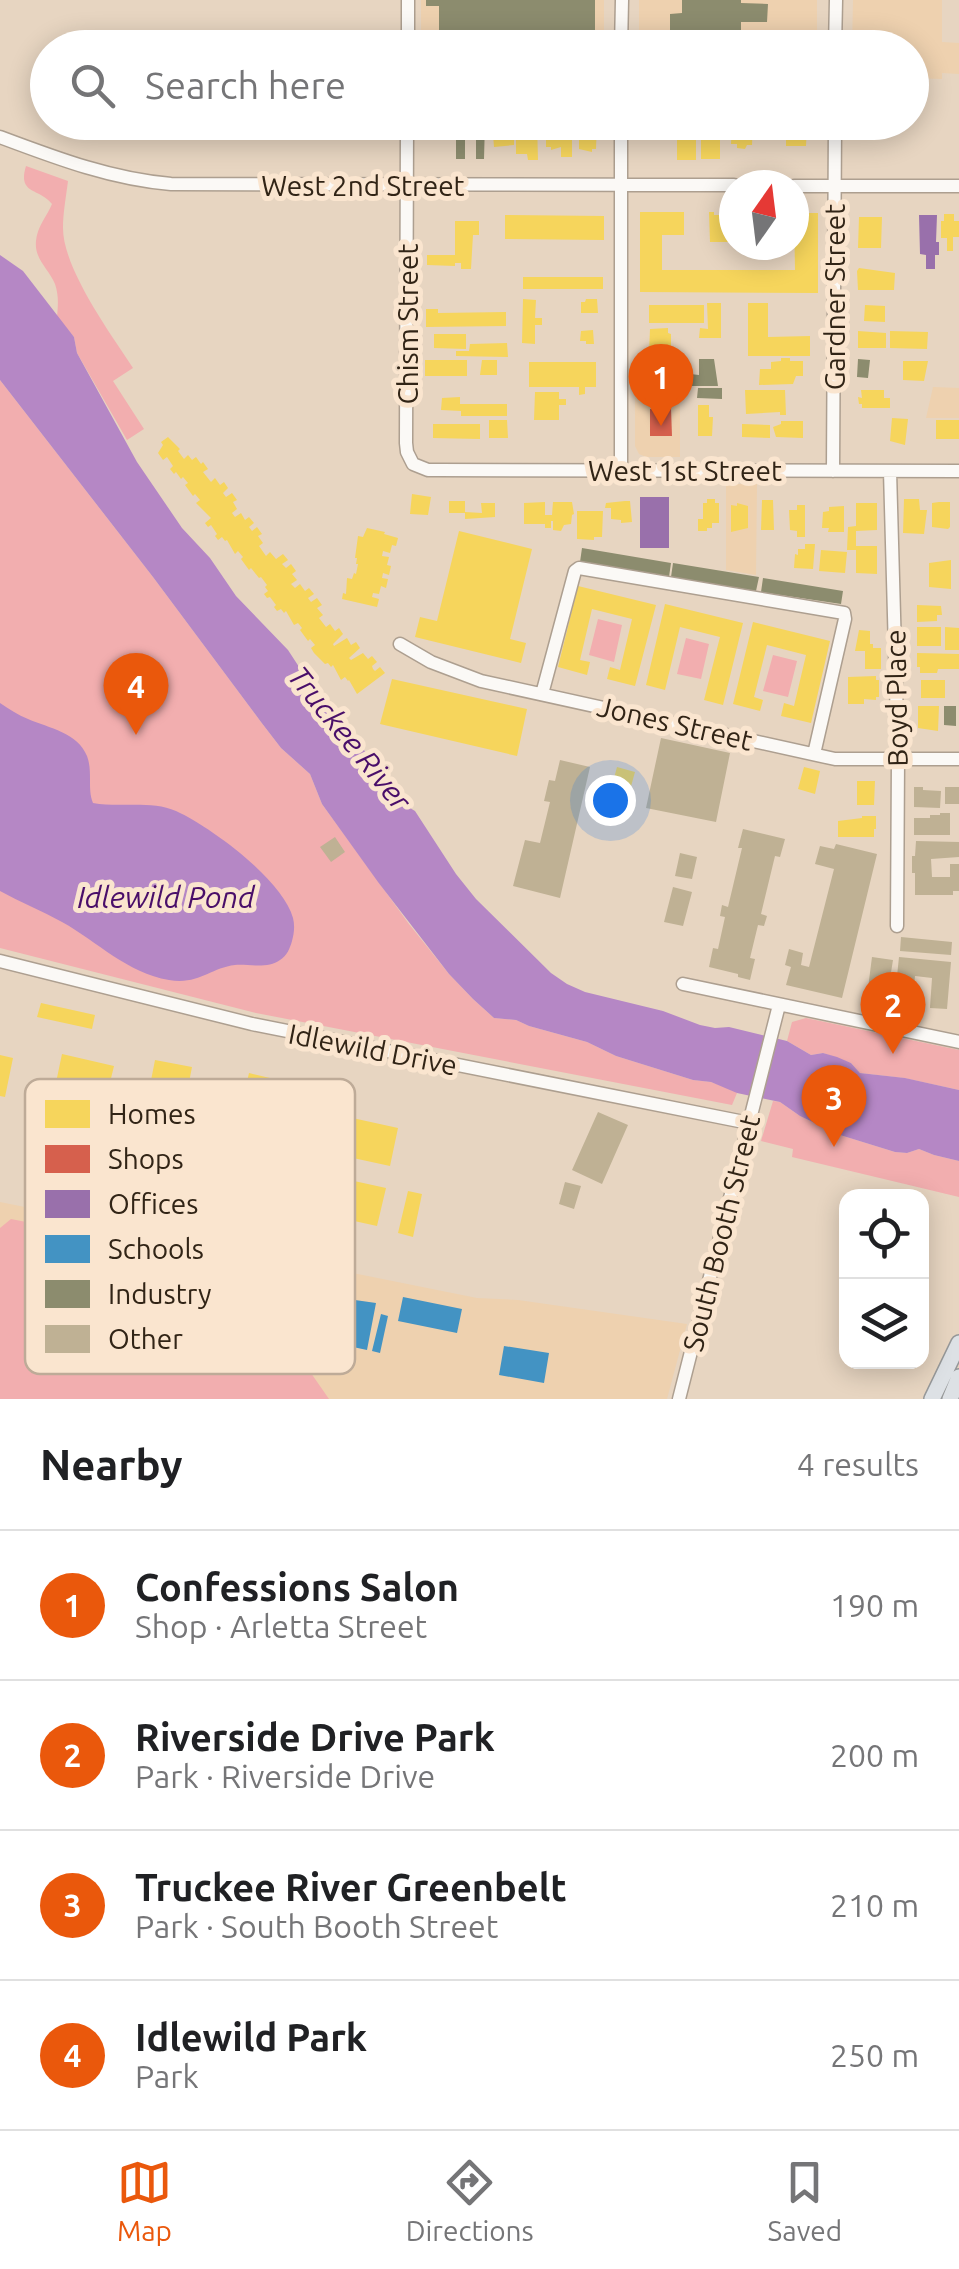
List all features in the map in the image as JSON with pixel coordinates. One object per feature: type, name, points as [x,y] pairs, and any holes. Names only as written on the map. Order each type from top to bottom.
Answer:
[{"type":"main road","points":[[932,1399],[959,1342]]},
{"type":"main road","points":[[950,1399],[959,1377]]},
{"type":"street","points":[[408,0],[408,30]]},
{"type":"street","points":[[621,30],[622,0]]},
{"type":"street","points":[[835,30],[836,0]]},
{"type":"street","name":"West 2nd Street","points":[[0,136],[96,171],[148,182],[190,185],[719,185]]},
{"type":"street","name":"Chism Street","points":[[408,140],[406,443],[413,464]]},
{"type":"street","points":[[621,140],[621,470]]},
{"type":"street","name":"Gardner Street","points":[[833,471],[835,140]]},
{"type":"street","points":[[809,186],[959,186]]},
{"type":"street","name":"West 1st Street","points":[[413,464],[428,470],[959,471]]},
{"type":"street","name":"Boyd Place","points":[[890,471],[898,926]]},
{"type":"street","points":[[542,694],[578,568],[844,613],[846,619],[814,754]]},
{"type":"street","name":"Jones Street","points":[[400,644],[457,673],[835,759],[959,760]]},
{"type":"street","name":"Idlewild Drive","points":[[0,961],[224,1018],[750,1117]]},
{"type":"street","points":[[683,984],[778,1012],[959,1042]]},
{"type":"street","name":"South Booth Street","points":[[678,1399],[778,1012]]},
{"type":"shaded area","points":[[421,0],[604,0],[604,30],[421,30]]},
{"type":"shaded area","points":[[639,0],[817,0],[817,30],[639,30]]},
{"type":"shaded area","points":[[853,0],[942,0],[942,42],[959,43],[959,74],[942,73],[942,79],[929,79],[929,30],[852,30]]},
{"type":"shaded area","points":[[26,166],[68,181],[63,228],[71,262],[90,301],[133,368],[113,381],[144,429],[127,440],[77,353],[74,337],[57,317],[55,284],[36,247],[38,231],[52,204],[27,187]]},
{"type":"shaded area","points":[[0,380],[281,748],[310,774],[322,804],[409,924],[473,999],[494,1018],[516,1020],[587,1042],[616,1056],[731,1089],[737,1093],[732,1105],[256,1013],[0,948]]},
{"type":"shaded area","points":[[635,387],[680,387],[680,457],[639,454],[635,446]]},
{"type":"shaded area","points":[[933,387],[959,388],[959,418],[926,418]]},
{"type":"shaded area","points":[[726,484],[757,484],[756,575],[726,570]]},
{"type":"shaded area","points":[[598,619],[622,625],[614,662],[589,655]]},
{"type":"shaded area","points":[[686,638],[709,644],[701,679],[677,674]]},
{"type":"shaded area","points":[[773,655],[797,661],[788,697],[763,691]]},
{"type":"shaded area","points":[[806,1018],[959,1050],[959,1090],[860,1073],[851,1063],[823,1053],[811,1055],[787,1041],[792,1022]]},
{"type":"shaded area","points":[[773,1101],[780,1102],[840,1135],[895,1152],[919,1149],[959,1161],[959,1197],[792,1157],[793,1149],[761,1141]]},
{"type":"shaded area","points":[[0,1202],[25,1207],[25,1374],[355,1374],[355,1273],[477,1298],[518,1300],[687,1324],[667,1399],[0,1399]]},
{"type":"shaded area","points":[[11,1219],[25,1222],[25,1374],[312,1374],[329,1399],[0,1399],[0,1228]]},
{"type":"water","name":"Truckee River","points":[[0,255],[23,271],[74,337],[77,353],[137,462],[182,528],[335,709],[405,805],[415,811],[476,899],[551,973],[585,992],[663,1011],[700,1025],[729,1027],[787,1041],[811,1055],[837,1057],[851,1063],[860,1073],[959,1090],[959,1161],[919,1149],[895,1152],[840,1135],[780,1102],[693,1080],[516,1020],[494,1018],[473,999],[378,882],[322,804],[310,774],[281,748],[0,380]]},
{"type":"water","name":"Idlewild Pond","points":[[0,703],[62,732],[83,748],[89,762],[93,803],[156,806],[176,811],[244,856],[287,903],[294,927],[285,956],[275,963],[235,965],[188,980],[169,980],[126,964],[62,922],[0,891]]},
{"type":"building: Homes","points":[[493,140],[514,140],[514,145],[494,147]]},
{"type":"building: Homes","points":[[516,140],[537,140],[538,160],[516,154]]},
{"type":"building: Homes","points":[[546,140],[572,140],[572,157],[561,157],[561,147],[546,147]]},
{"type":"building: Homes","points":[[579,140],[596,140],[592,152],[579,149]]},
{"type":"building: Homes","points":[[677,140],[696,140],[696,160],[677,160]]},
{"type":"building: Homes","points":[[701,140],[720,140],[720,159],[701,159]]},
{"type":"building: Homes","points":[[731,140],[752,140],[745,149],[731,144]]},
{"type":"building: Homes","points":[[786,140],[806,140],[806,146],[786,146]]},
{"type":"building: Homes","points":[[640,212],[684,212],[684,235],[662,235],[662,270],[795,270],[795,260],[809,260],[809,213],[818,213],[818,293],[640,292]]},
{"type":"building: Homes","points":[[709,212],[714,212],[719,215],[719,242],[710,242]]},
{"type":"building: Homes","points":[[944,214],[954,214],[954,221],[959,221],[959,237],[953,237],[953,251],[947,251],[947,238],[941,238]]},
{"type":"building: Homes","points":[[505,215],[604,216],[604,240],[505,239]]},
{"type":"building: Homes","points":[[859,217],[882,217],[881,248],[858,248]]},
{"type":"building: Homes","points":[[455,221],[479,221],[479,235],[473,235],[471,269],[461,269],[461,263],[427,265],[427,255],[455,255]]},
{"type":"building: Homes","points":[[859,268],[895,273],[894,290],[858,290]]},
{"type":"building: Homes","points":[[523,277],[603,277],[603,289],[523,289]]},
{"type":"building: Homes","points":[[523,299],[536,300],[535,318],[542,318],[542,325],[535,325],[535,344],[522,343]]},
{"type":"building: Homes","points":[[597,299],[598,313],[581,313],[581,302]]},
{"type":"building: Homes","points":[[707,303],[721,303],[721,338],[699,338],[700,328],[708,329]]},
{"type":"building: Homes","points":[[748,303],[768,303],[768,337],[810,336],[810,356],[748,356]]},
{"type":"building: Homes","points":[[649,305],[704,305],[704,323],[649,323]]},
{"type":"building: Homes","points":[[865,305],[885,306],[885,322],[864,321]]},
{"type":"building: Homes","points":[[426,309],[438,309],[438,313],[506,312],[506,326],[426,327]]},
{"type":"building: Homes","points":[[668,328],[671,350],[665,351],[665,355],[649,353],[650,329]]},
{"type":"building: Homes","points":[[593,330],[594,344],[580,341],[581,331]]},
{"type":"building: Homes","points":[[858,331],[886,333],[886,348],[858,348]]},
{"type":"building: Homes","points":[[890,331],[928,332],[927,349],[890,348]]},
{"type":"building: Homes","points":[[434,334],[466,334],[466,349],[434,348]]},
{"type":"building: Homes","points":[[507,343],[508,357],[456,356],[456,351],[469,351],[470,344]]},
{"type":"building: Homes","points":[[781,358],[803,361],[803,376],[796,376],[793,384],[759,385],[760,369],[771,369],[771,362]]},
{"type":"building: Homes","points":[[425,360],[467,360],[467,376],[425,376]]},
{"type":"building: Homes","points":[[482,360],[497,360],[497,375],[480,375]]},
{"type":"building: Homes","points":[[903,361],[928,361],[924,381],[903,380]]},
{"type":"building: Homes","points":[[529,362],[596,362],[596,387],[585,387],[585,394],[579,395],[579,387],[529,387]]},
{"type":"building: Homes","points":[[648,363],[669,363],[669,382],[648,382]]},
{"type":"building: Homes","points":[[745,390],[785,390],[786,415],[746,414]]},
{"type":"building: Homes","points":[[861,390],[884,390],[884,398],[890,398],[890,408],[862,408],[858,397],[862,398]]},
{"type":"building: Homes","points":[[535,392],[559,392],[559,399],[566,399],[566,405],[559,405],[559,420],[534,420]]},
{"type":"building: Homes","points":[[460,397],[460,404],[507,404],[507,416],[461,416],[461,411],[441,410],[442,398]]},
{"type":"building: Homes","points":[[698,405],[709,405],[712,436],[698,436]]},
{"type":"building: Homes","points":[[892,418],[908,419],[905,445],[890,441]]},
{"type":"building: Homes","points":[[489,420],[507,420],[508,438],[489,438]]},
{"type":"building: Homes","points":[[936,420],[959,420],[959,439],[936,439]]},
{"type":"building: Homes","points":[[781,421],[803,421],[803,438],[776,437],[773,427]]},
{"type":"building: Homes","points":[[433,424],[480,424],[480,439],[433,438]]},
{"type":"building: Homes","points":[[742,424],[770,425],[770,438],[742,437]]},
{"type":"building: Homes","points":[[168,437],[184,459],[188,455],[203,462],[208,469],[203,472],[211,482],[215,478],[220,485],[224,482],[228,488],[223,493],[226,497],[232,493],[237,500],[233,502],[237,509],[232,513],[235,517],[241,513],[245,520],[249,517],[254,523],[249,527],[252,531],[257,527],[262,534],[258,536],[263,543],[259,546],[266,556],[270,552],[276,559],[283,554],[288,560],[282,564],[286,568],[291,564],[296,571],[292,574],[297,580],[291,584],[295,588],[300,584],[305,591],[309,588],[314,594],[308,598],[311,602],[317,598],[322,605],[317,608],[323,615],[319,618],[326,627],[330,624],[343,634],[334,646],[347,638],[351,645],[356,642],[360,648],[349,658],[363,653],[368,659],[372,656],[377,662],[373,669],[380,667],[385,673],[357,694],[349,680],[341,680],[333,665],[325,664],[314,653],[311,648],[315,645],[308,641],[298,623],[294,625],[286,611],[277,611],[264,594],[267,585],[261,577],[249,570],[238,551],[235,554],[222,537],[218,540],[211,525],[205,523],[211,518],[196,503],[200,500],[193,496],[183,477],[170,469],[173,466],[167,457],[163,460],[158,453],[161,442]]},
{"type":"building: Homes","points":[[412,494],[431,497],[428,515],[410,514]]},
{"type":"building: Homes","points":[[707,499],[719,503],[719,523],[712,523],[707,531],[698,531],[698,519],[703,519],[703,503]]},
{"type":"building: Homes","points":[[904,499],[919,499],[920,510],[927,510],[924,534],[903,533]]},
{"type":"building: Homes","points":[[762,500],[773,500],[774,530],[761,530]]},
{"type":"building: Homes","points":[[449,501],[465,501],[465,512],[482,513],[481,503],[495,503],[495,517],[465,519],[465,513],[449,513]]},
{"type":"building: Homes","points":[[630,501],[632,522],[611,519],[611,508],[605,508],[606,503]]},
{"type":"building: Homes","points":[[545,502],[545,515],[552,515],[553,502],[572,502],[571,524],[564,525],[561,531],[553,530],[553,521],[551,528],[545,528],[545,524],[524,524],[524,503]]},
{"type":"building: Homes","points":[[950,502],[950,527],[932,527],[932,503]]},
{"type":"building: Homes","points":[[856,503],[877,503],[877,530],[856,531],[856,546],[877,546],[877,574],[856,573],[856,550],[847,550],[848,527],[856,526]]},
{"type":"building: Homes","points":[[731,505],[748,506],[748,528],[731,532]]},
{"type":"building: Homes","points":[[797,505],[805,505],[805,537],[797,537],[797,531],[790,530],[789,510],[797,510]]},
{"type":"building: Homes","points":[[844,506],[844,532],[822,528],[823,512],[829,511],[829,507]]},
{"type":"building: Homes","points":[[577,511],[603,511],[602,537],[577,539]]},
{"type":"building: Homes","points":[[367,528],[398,538],[390,553],[383,551],[382,556],[389,557],[387,565],[391,566],[389,575],[383,573],[382,578],[388,579],[386,588],[381,586],[379,594],[373,593],[372,597],[379,599],[377,607],[342,599],[347,578],[356,574],[358,536],[363,537]]},
{"type":"building: Homes","points":[[459,531],[532,549],[510,639],[526,643],[521,663],[415,637],[420,617],[437,621]]},
{"type":"building: Homes","points":[[805,544],[815,544],[813,569],[794,568],[795,554],[798,555],[798,549],[805,549]]},
{"type":"building: Homes","points":[[821,550],[847,552],[845,573],[819,571]]},
{"type":"building: Homes","points":[[951,560],[951,589],[929,587],[929,563]]},
{"type":"building: Homes","points":[[578,586],[656,605],[635,686],[607,679],[610,667],[620,670],[632,619],[592,609],[580,660],[590,662],[587,675],[558,667]]},
{"type":"building: Homes","points":[[665,604],[743,623],[723,705],[704,700],[720,637],[680,627],[665,690],[646,685]]},
{"type":"building: Homes","points":[[917,605],[941,606],[942,615],[937,615],[937,621],[917,622]]},
{"type":"building: Homes","points":[[753,622],[830,641],[811,723],[781,716],[784,703],[794,706],[806,655],[767,645],[754,697],[763,700],[760,711],[733,704]]},
{"type":"building: Homes","points":[[917,627],[941,627],[941,646],[917,646]]},
{"type":"building: Homes","points":[[945,627],[959,628],[959,650],[945,650]]},
{"type":"building: Homes","points":[[859,630],[870,631],[870,644],[881,648],[881,669],[865,669],[865,651],[855,651]]},
{"type":"building: Homes","points":[[917,653],[959,654],[959,669],[920,673]]},
{"type":"building: Homes","points":[[876,676],[876,700],[848,704],[848,677]]},
{"type":"building: Homes","points":[[392,679],[527,709],[517,756],[380,724]]},
{"type":"building: Homes","points":[[921,680],[945,680],[945,698],[921,698]]},
{"type":"building: Homes","points":[[918,706],[939,706],[938,731],[918,728]]},
{"type":"building: Homes","points":[[617,767],[635,772],[625,808],[598,801],[604,776],[614,778]]},
{"type":"building: Homes","points":[[804,767],[820,771],[815,794],[798,789]]},
{"type":"building: Homes","points":[[857,781],[875,781],[874,805],[857,805]]},
{"type":"building: Homes","points":[[876,816],[874,837],[838,837],[838,821]]},
{"type":"building: Homes","points":[[41,1003],[95,1015],[92,1029],[37,1017]]},
{"type":"building: Homes","points":[[62,1054],[114,1066],[111,1079],[57,1079]]},
{"type":"building: Homes","points":[[0,1055],[13,1058],[5,1097],[0,1096]]},
{"type":"building: Homes","points":[[155,1060],[192,1067],[190,1079],[151,1079]]},
{"type":"building: Homes","points":[[249,1073],[274,1079],[248,1079]]},
{"type":"building: Homes","points":[[355,1119],[398,1128],[390,1166],[355,1158]]},
{"type":"building: Homes","points":[[355,1181],[386,1188],[377,1226],[355,1221]]},
{"type":"building: Homes","points":[[408,1191],[422,1194],[413,1237],[398,1233]]},
{"type":"building: Shops","points":[[671,408],[672,436],[650,436],[650,409]]},
{"type":"building: Offices","points":[[919,215],[937,215],[939,255],[935,255],[935,269],[926,269],[926,255],[920,254]]},
{"type":"building: Offices","points":[[640,497],[669,497],[669,548],[640,548]]},
{"type":"building: Schools","points":[[403,1297],[462,1309],[457,1333],[398,1321]]},
{"type":"building: Schools","points":[[355,1300],[376,1303],[367,1350],[355,1347]]},
{"type":"building: Schools","points":[[381,1314],[388,1316],[380,1353],[372,1351]]},
{"type":"building: Schools","points":[[504,1346],[549,1353],[544,1383],[499,1375]]},
{"type":"building: Industry","points":[[426,0],[595,0],[595,30],[439,30],[439,6],[426,6]]},
{"type":"building: Industry","points":[[682,0],[768,4],[767,22],[741,22],[741,30],[670,30],[670,14],[682,13]]},
{"type":"building: Industry","points":[[456,140],[465,140],[465,159],[456,159]]},
{"type":"building: Industry","points":[[476,140],[485,140],[484,159],[476,159]]},
{"type":"building: Industry","points":[[699,359],[714,359],[718,386],[690,386],[690,374],[699,375]]},
{"type":"building: Industry","points":[[858,359],[870,360],[868,378],[857,377]]},
{"type":"building: Industry","points":[[698,388],[722,388],[722,399],[697,398]]},
{"type":"building: Industry","points":[[582,548],[671,563],[669,577],[580,562]]},
{"type":"building: Industry","points":[[673,563],[759,577],[756,591],[671,577]]},
{"type":"building: Industry","points":[[763,578],[843,591],[841,604],[761,592]]},
{"type":"building: Industry","points":[[944,706],[956,706],[956,726],[944,725]]},
{"type":"building: Other","points":[[661,738],[730,753],[716,822],[646,808]]},
{"type":"building: Other","points":[[560,760],[590,767],[560,898],[513,886],[525,840],[540,843],[550,802],[544,801],[549,780],[555,781]]},
{"type":"building: Other","points":[[914,787],[941,791],[940,808],[914,807]]},
{"type":"building: Other","points":[[945,787],[959,787],[959,804],[945,804]]},
{"type":"building: Other","points":[[950,813],[950,835],[914,835],[914,818],[930,818]]},
{"type":"building: Other","points":[[743,829],[785,839],[780,857],[775,856],[761,914],[767,916],[764,926],[758,925],[750,958],[755,959],[750,980],[709,967],[713,948],[718,949],[725,917],[720,916],[722,905],[728,907]]},
{"type":"building: Other","points":[[335,837],[345,852],[331,862],[320,847]]},
{"type":"building: Other","points":[[916,841],[959,842],[959,857],[931,859],[932,877],[950,877],[950,864],[959,864],[959,891],[953,891],[953,895],[915,895],[912,856]]},
{"type":"building: Other","points":[[836,844],[877,854],[842,998],[786,985],[791,967],[785,965],[789,949],[803,953],[801,965],[809,967],[834,869],[815,864],[820,846],[834,849]]},
{"type":"building: Other","points":[[680,853],[697,857],[692,879],[675,876]]},
{"type":"building: Other","points":[[673,887],[692,892],[683,926],[664,922]]},
{"type":"building: Other","points":[[901,937],[952,942],[951,955],[900,951]]},
{"type":"building: Other","points":[[872,957],[893,960],[888,991],[868,988]]},
{"type":"building: Other","points":[[899,957],[951,962],[947,1009],[930,1008],[932,978],[915,976],[912,1006],[894,1005]]},
{"type":"building: Other","points":[[598,1112],[628,1125],[602,1184],[572,1170]]},
{"type":"building: Other","points":[[565,1182],[581,1186],[574,1209],[559,1204]]},
{"type":"place","name":"Confessions Salon","points":[[661,426]]},
{"type":"place","name":"Idlewild Park","points":[[136,735]]},
{"type":"place","name":"Riverside Drive Park","points":[[893,1054]]},
{"type":"place","name":"Truckee River Greenbelt","points":[[834,1147]]}]
